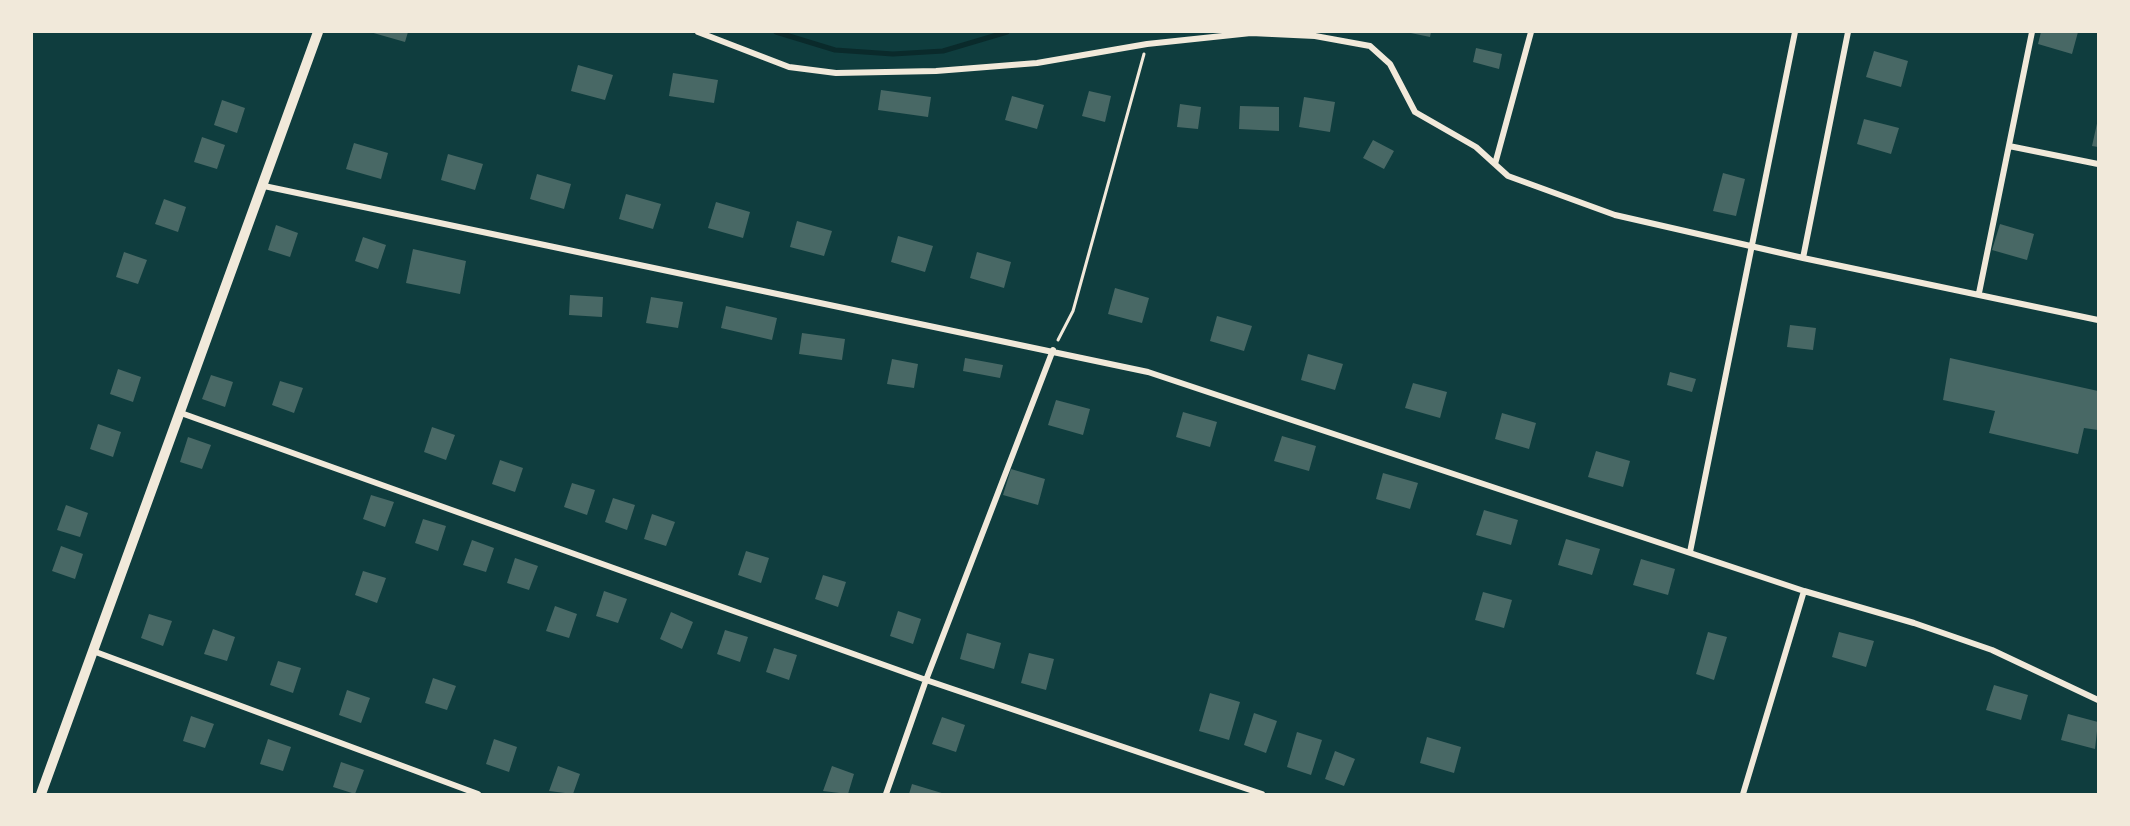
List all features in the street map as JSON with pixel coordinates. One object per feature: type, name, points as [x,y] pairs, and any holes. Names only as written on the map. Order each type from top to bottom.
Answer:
[{"type":"street","points":[[41,795],[318,32]]},
{"type":"street","points":[[698,32],[789,67],[836,73],[936,71],[1037,63],[1147,44],[1251,33],[1315,36],[1370,46],[1390,64],[1415,112],[1476,147],[1508,176],[1615,215],[1803,258],[1979,293],[2098,320]]},
{"type":"street","points":[[1495,164],[1531,32]]},
{"type":"street","points":[[1690,552],[1754,247],[1795,32]]},
{"type":"street","points":[[1803,258],[1848,32]]},
{"type":"street","points":[[1979,293],[2032,32]]},
{"type":"street","points":[[2009,146],[2098,164]]},
{"type":"street","points":[[264,186],[1053,350],[1148,372],[1803,591],[1914,623],[1992,650],[2098,699]]},
{"type":"street","points":[[886,795],[926,680],[1053,350]]},
{"type":"street","points":[[181,413],[926,680],[1262,795]]},
{"type":"street","points":[[1743,795],[1803,591]]},
{"type":"street","points":[[93,651],[478,795]]},
{"type":"path","points":[[1053,350],[1073,311],[1147,44]]},
{"type":"building","points":[[370,32],[408,32],[405,42]]},
{"type":"building","points":[[1406,32],[1431,32],[1430,37]]},
{"type":"building","points":[[2041,32],[2078,32],[2072,54],[2038,44]]},
{"type":"building","points":[[1476,48],[1502,54],[1499,69],[1473,62]]},
{"type":"building","points":[[1874,51],[1908,61],[1901,87],[1866,77]]},
{"type":"building","points":[[578,65],[613,75],[605,100],[571,91]]},
{"type":"building","points":[[673,73],[718,80],[714,103],[669,96]]},
{"type":"building","points":[[881,90],[931,97],[928,117],[878,110]]},
{"type":"building","points":[[1089,91],[1111,96],[1105,122],[1082,116]]},
{"type":"building","points":[[1012,96],[1044,105],[1037,129],[1005,120]]},
{"type":"building","points":[[1304,97],[1335,102],[1330,132],[1299,127]]},
{"type":"building","points":[[222,100],[245,108],[237,133],[214,125]]},
{"type":"building","points":[[1180,104],[1201,107],[1198,129],[1177,127]]},
{"type":"building","points":[[1240,106],[1279,107],[1279,131],[1239,129]]},
{"type":"building","points":[[1864,119],[1899,128],[1891,154],[1857,144]]},
{"type":"building","points":[[2098,119],[2098,147],[2092,146]]},
{"type":"building","points":[[202,137],[225,145],[217,169],[194,162]]},
{"type":"building","points":[[1373,140],[1394,151],[1384,169],[1363,158]]},
{"type":"building","points":[[354,143],[388,153],[381,179],[346,169]]},
{"type":"building","points":[[448,154],[483,164],[475,190],[441,180]]},
{"type":"building","points":[[1723,173],[1745,179],[1736,216],[1713,211]]},
{"type":"building","points":[[537,174],[571,184],[564,209],[530,199]]},
{"type":"building","points":[[626,194],[661,204],[653,229],[619,219]]},
{"type":"building","points":[[164,199],[186,207],[178,232],[155,224]]},
{"type":"building","points":[[716,202],[750,212],[743,238],[708,228]]},
{"type":"building","points":[[797,221],[832,231],[824,256],[790,247]]},
{"type":"building","points":[[2000,224],[2034,234],[2027,260],[1992,250]]},
{"type":"building","points":[[276,225],[298,233],[290,257],[268,250]]},
{"type":"building","points":[[898,236],[933,246],[925,272],[891,262]]},
{"type":"building","points":[[363,237],[386,245],[378,269],[355,261]]},
{"type":"building","points":[[413,249],[466,261],[460,294],[406,283]]},
{"type":"building","points":[[124,252],[147,260],[138,284],[116,277]]},
{"type":"building","points":[[977,252],[1011,262],[1004,288],[970,278]]},
{"type":"building","points":[[1115,288],[1149,298],[1142,323],[1108,314]]},
{"type":"building","points":[[570,295],[603,297],[602,317],[569,315]]},
{"type":"building","points":[[651,297],[683,302],[678,328],[646,323]]},
{"type":"building","points":[[726,306],[777,318],[772,340],[721,328]]},
{"type":"building","points":[[1217,316],[1252,326],[1244,351],[1210,341]]},
{"type":"building","points":[[1790,325],[1816,328],[1813,350],[1787,347]]},
{"type":"building","points":[[802,333],[845,339],[842,360],[799,354]]},
{"type":"building","points":[[1308,354],[1343,364],[1335,390],[1301,380]]},
{"type":"building","points":[[965,358],[1003,365],[1000,378],[963,371]]},
{"type":"building","points":[[1950,358],[2098,391],[2098,430],[2084,428],[2078,454],[1989,433],[1995,411],[1943,400]]},
{"type":"building","points":[[892,359],[918,364],[914,388],[887,384]]},
{"type":"building","points":[[118,369],[141,377],[133,402],[110,394]]},
{"type":"building","points":[[1670,372],[1696,379],[1692,392],[1667,385]]},
{"type":"building","points":[[211,375],[233,382],[225,407],[202,399]]},
{"type":"building","points":[[280,381],[303,388],[294,413],[272,405]]},
{"type":"building","points":[[1413,383],[1447,392],[1440,418],[1405,408]]},
{"type":"building","points":[[1056,400],[1090,409],[1083,435],[1048,425]]},
{"type":"building","points":[[1183,412],[1217,422],[1210,447],[1176,437]]},
{"type":"building","points":[[1502,413],[1536,423],[1529,449],[1495,439]]},
{"type":"building","points":[[98,424],[121,432],[113,457],[90,449]]},
{"type":"building","points":[[432,427],[455,435],[446,460],[424,452]]},
{"type":"building","points":[[1282,436],[1316,446],[1309,471],[1274,461]]},
{"type":"building","points":[[188,437],[211,445],[202,469],[180,462]]},
{"type":"building","points":[[1596,451],[1630,461],[1623,487],[1588,477]]},
{"type":"building","points":[[500,460],[523,468],[515,492],[492,484]]},
{"type":"building","points":[[1011,469],[1045,479],[1038,505],[1003,495]]},
{"type":"building","points":[[1383,473],[1418,483],[1410,509],[1376,499]]},
{"type":"building","points":[[572,483],[595,490],[587,515],[564,507]]},
{"type":"building","points":[[371,495],[394,502],[385,527],[363,519]]},
{"type":"building","points":[[613,498],[635,505],[627,530],[605,522]]},
{"type":"building","points":[[66,505],[88,513],[80,537],[57,530]]},
{"type":"building","points":[[1484,510],[1518,520],[1511,545],[1476,535]]},
{"type":"building","points":[[652,514],[675,522],[666,546],[644,539]]},
{"type":"building","points":[[423,519],[446,526],[438,551],[415,543]]},
{"type":"building","points":[[1566,539],[1600,549],[1592,575],[1558,565]]},
{"type":"building","points":[[472,540],[494,548],[486,572],[463,565]]},
{"type":"building","points":[[61,546],[83,554],[75,579],[52,571]]},
{"type":"building","points":[[746,551],[769,558],[761,583],[738,575]]},
{"type":"building","points":[[515,558],[538,566],[529,590],[507,583]]},
{"type":"building","points":[[1641,559],[1675,569],[1668,595],[1633,585]]},
{"type":"building","points":[[363,571],[386,578],[377,603],[355,595]]},
{"type":"building","points":[[823,575],[846,582],[838,607],[815,599]]},
{"type":"building","points":[[604,591],[627,599],[618,623],[596,616]]},
{"type":"building","points":[[1483,592],[1512,600],[1504,628],[1475,620]]},
{"type":"building","points":[[555,606],[577,614],[569,638],[546,631]]},
{"type":"building","points":[[898,611],[921,619],[913,644],[890,636]]},
{"type":"building","points":[[671,612],[693,622],[682,649],[660,639]]},
{"type":"building","points":[[149,614],[172,621],[163,646],[141,638]]},
{"type":"building","points":[[213,629],[235,637],[227,661],[204,654]]},
{"type":"building","points":[[725,630],[748,637],[740,662],[717,654]]},
{"type":"building","points":[[1708,632],[1727,637],[1714,680],[1696,674]]},
{"type":"building","points":[[1839,632],[1874,641],[1866,667],[1832,657]]},
{"type":"building","points":[[967,633],[1001,643],[994,669],[960,659]]},
{"type":"building","points":[[774,648],[797,655],[789,680],[766,672]]},
{"type":"building","points":[[1029,653],[1054,659],[1046,690],[1021,683]]},
{"type":"building","points":[[278,661],[301,668],[293,693],[270,685]]},
{"type":"building","points":[[433,678],[456,686],[447,710],[425,703]]},
{"type":"building","points":[[1994,685],[2028,695],[2021,720],[1986,710]]},
{"type":"building","points":[[347,690],[370,698],[361,723],[339,715]]},
{"type":"building","points":[[1210,693],[1240,702],[1229,740],[1199,731]]},
{"type":"building","points":[[1254,713],[1277,721],[1266,753],[1244,745]]},
{"type":"building","points":[[2068,714],[2098,722],[2095,749],[2061,740]]},
{"type":"building","points":[[191,716],[214,724],[205,748],[183,741]]},
{"type":"building","points":[[942,717],[965,725],[956,752],[932,744]]},
{"type":"building","points":[[1297,732],[1322,740],[1311,775],[1287,767]]},
{"type":"building","points":[[1427,737],[1461,747],[1454,773],[1420,763]]},
{"type":"building","points":[[268,739],[291,747],[283,771],[260,764]]},
{"type":"building","points":[[494,739],[517,747],[509,772],[486,764]]},
{"type":"building","points":[[1335,751],[1355,759],[1344,786],[1325,779]]},
{"type":"building","points":[[341,762],[364,770],[355,794],[333,787]]},
{"type":"building","points":[[558,766],[580,774],[573,794],[549,791]]},
{"type":"building","points":[[832,766],[854,774],[848,794],[823,791]]},
{"type":"building","points":[[912,784],[945,794],[909,794]]},
{"type":"waterway","points":[[776,32],[835,50],[893,54],[943,51],[1007,32]]}]
